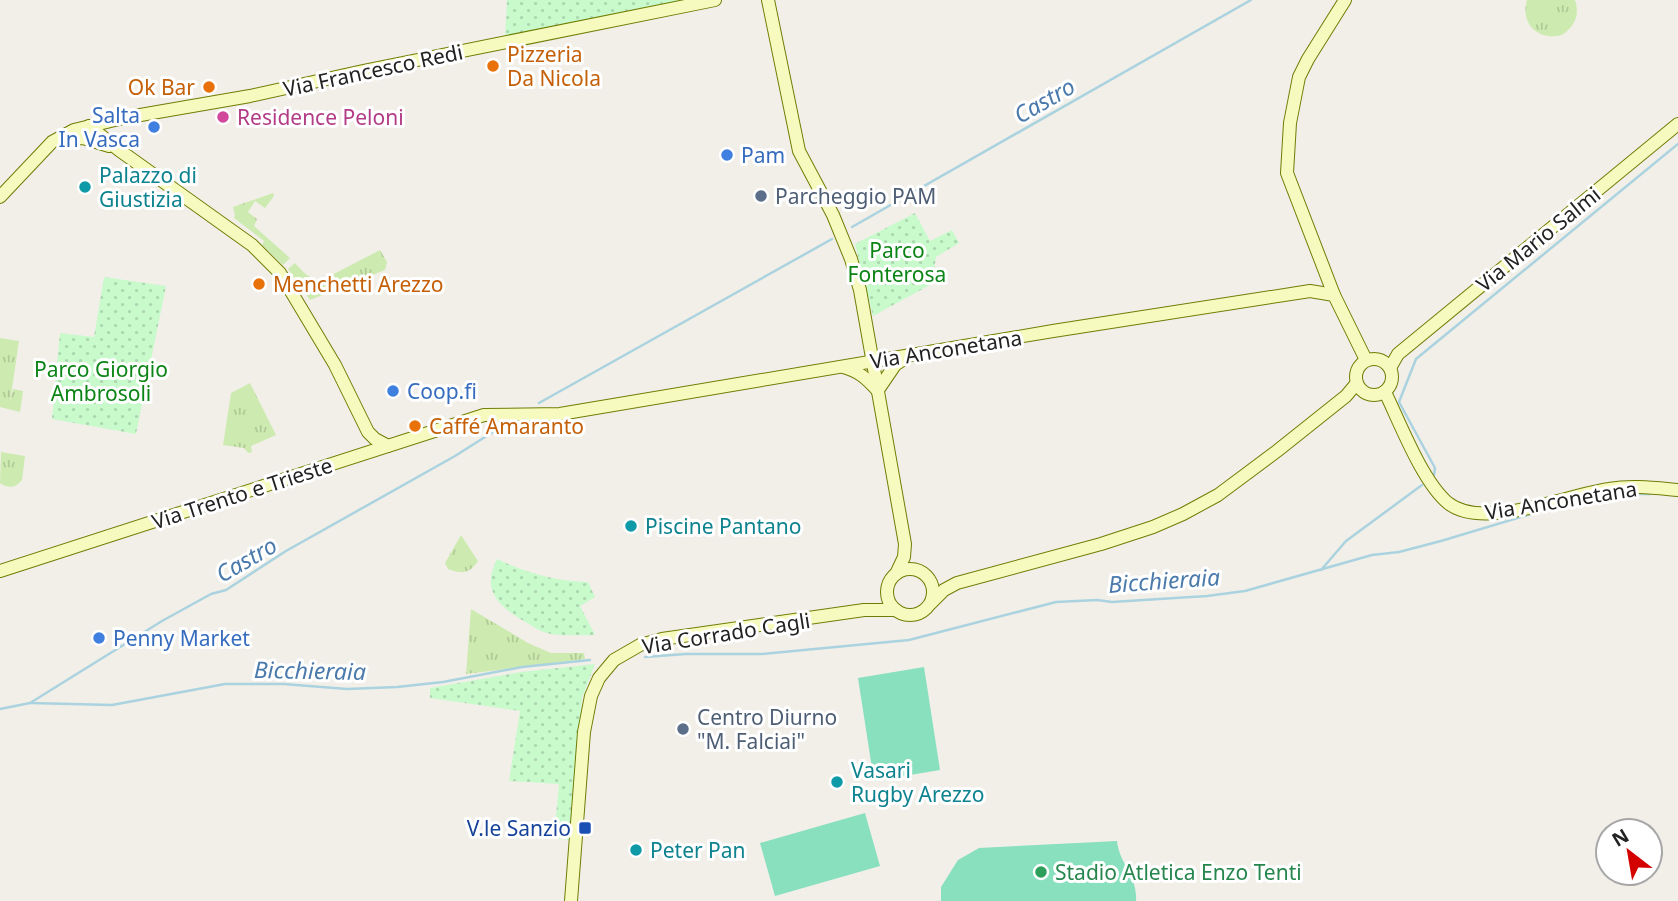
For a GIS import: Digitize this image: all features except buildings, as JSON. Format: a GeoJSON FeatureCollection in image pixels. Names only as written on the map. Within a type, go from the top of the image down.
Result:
{"type":"FeatureCollection","features":[{"type":"Feature","properties":{"kind":"main road","name":"Via Francesco Redi"},"geometry":{"type":"LineString","coordinates":[[0,197],[38,154],[70,131],[123,118],[250,96],[375,68],[715,0]]}},
{"type":"Feature","properties":{"kind":"main road"},"geometry":{"type":"LineString","coordinates":[[768,0],[799,151],[833,215],[860,290],[905,544],[904,557],[889,584],[888,596],[896,610],[915,615],[922,612],[944,590],[957,583],[1101,544],[1183,514],[1218,495],[1359,387]]}},
{"type":"Feature","properties":{"kind":"main road"},"geometry":{"type":"LineString","coordinates":[[1345,0],[1299,77],[1290,123],[1287,173],[1335,295],[1378,363],[1392,378],[1385,392],[1373,396],[1359,387]]}},
{"type":"Feature","properties":{"kind":"main road"},"geometry":{"type":"LineString","coordinates":[[119,150],[114,135],[123,118]]}},
{"type":"Feature","properties":{"kind":"main road","name":"Via Mario Salmi"},"geometry":{"type":"LineString","coordinates":[[1378,363],[1398,354],[1678,124]]}},
{"type":"Feature","properties":{"kind":"main road"},"geometry":{"type":"LineString","coordinates":[[89,126],[243,239],[280,272],[335,365],[368,432],[388,446]]}},
{"type":"Feature","properties":{"kind":"main road"},"geometry":{"type":"LineString","coordinates":[[52,142],[83,138],[119,150]]}},
{"type":"Feature","properties":{"kind":"main road","name":"Via Anconetana"},"geometry":{"type":"LineString","coordinates":[[485,415],[560,414],[1310,291],[1335,295]]}},
{"type":"Feature","properties":{"kind":"main road"},"geometry":{"type":"LineString","coordinates":[[878,391],[895,365],[909,355]]}},
{"type":"Feature","properties":{"kind":"main road"},"geometry":{"type":"LineString","coordinates":[[1359,387],[1358,368],[1378,363]]}},
{"type":"Feature","properties":{"kind":"main road"},"geometry":{"type":"LineString","coordinates":[[843,367],[857,371],[878,391]]}},
{"type":"Feature","properties":{"kind":"main road","name":"Via Anconetana"},"geometry":{"type":"LineString","coordinates":[[1385,392],[1429,480],[1447,502],[1458,510],[1491,514],[1611,488],[1642,486],[1678,490]]}},
{"type":"Feature","properties":{"kind":"main road","name":"Via Trento e Trieste"},"geometry":{"type":"LineString","coordinates":[[0,571],[485,415]]}},
{"type":"Feature","properties":{"kind":"main road"},"geometry":{"type":"LineString","coordinates":[[367,452],[368,432]]}},
{"type":"Feature","properties":{"kind":"main road"},"geometry":{"type":"LineString","coordinates":[[905,544],[933,588],[931,603]]}},
{"type":"Feature","properties":{"kind":"main road"},"geometry":{"type":"LineString","coordinates":[[896,575],[908,570],[937,580],[957,583]]}},
{"type":"Feature","properties":{"kind":"main road","name":"Via Corrado Cagli"},"geometry":{"type":"LineString","coordinates":[[864,610],[888,596]]}},
{"type":"Feature","properties":{"kind":"main road","name":"Via Corrado Cagli"},"geometry":{"type":"LineString","coordinates":[[571,901],[584,732],[591,695],[599,678],[621,654],[651,642],[864,610],[896,610]]}},
{"type":"Feature","properties":{"kind":"green space"},"geometry":{"type":"Polygon","coordinates":[[[507,0],[695,0],[505,39],[507,0]]]}},
{"type":"Feature","properties":{"kind":"green space"},"geometry":{"type":"Polygon","coordinates":[[[1527,0],[1575,0],[1575,20],[1562,35],[1539,33],[1533,29],[1526,16],[1527,0]]]}},
{"type":"Feature","properties":{"kind":"green space"},"geometry":{"type":"Polygon","coordinates":[[[273,193],[274,196],[265,208],[255,201],[248,212],[257,219],[254,226],[290,258],[283,265],[262,245],[264,241],[234,218],[233,207],[273,193]]]}},
{"type":"Feature","properties":{"kind":"green space","name":"Parco Fonterosa"},"geometry":{"type":"Polygon","coordinates":[[[915,213],[930,241],[952,230],[959,243],[936,257],[934,271],[939,280],[873,316],[855,244],[915,213]]]}},
{"type":"Feature","properties":{"kind":"green space"},"geometry":{"type":"Polygon","coordinates":[[[380,250],[387,262],[385,270],[310,300],[288,269],[295,263],[311,277],[324,279],[380,250]]]}},
{"type":"Feature","properties":{"kind":"green space","name":"Parco Giorgio Ambrosoli"},"geometry":{"type":"Polygon","coordinates":[[[104,277],[166,286],[136,434],[52,419],[60,333],[94,337],[104,277]]]}},
{"type":"Feature","properties":{"kind":"green space"},"geometry":{"type":"Polygon","coordinates":[[[0,338],[19,341],[10,402],[13,389],[23,391],[20,412],[0,407],[0,338]]]}},
{"type":"Feature","properties":{"kind":"green space"},"geometry":{"type":"Polygon","coordinates":[[[250,383],[276,435],[251,446],[252,452],[248,453],[244,448],[223,445],[231,393],[250,383]]]}},
{"type":"Feature","properties":{"kind":"green space"},"geometry":{"type":"Polygon","coordinates":[[[1,452],[25,456],[22,480],[15,486],[0,483],[1,452]]]}},
{"type":"Feature","properties":{"kind":"green space"},"geometry":{"type":"Polygon","coordinates":[[[461,535],[478,561],[468,571],[457,572],[448,569],[445,563],[461,535]]]}},
{"type":"Feature","properties":{"kind":"green space"},"geometry":{"type":"Polygon","coordinates":[[[497,559],[541,575],[588,582],[595,597],[580,606],[595,635],[547,633],[505,608],[491,588],[497,559]]]}},
{"type":"Feature","properties":{"kind":"green space"},"geometry":{"type":"Polygon","coordinates":[[[471,609],[528,643],[551,653],[584,653],[585,659],[466,674],[471,609]]]}},
{"type":"Feature","properties":{"kind":"green space"},"geometry":{"type":"Polygon","coordinates":[[[595,664],[582,698],[569,840],[554,838],[559,784],[509,781],[520,711],[430,698],[430,688],[521,672],[595,664]]]}},
{"type":"Feature","properties":{"kind":"green space"},"geometry":{"type":"Polygon","coordinates":[[[924,667],[940,770],[874,781],[858,678],[924,667]]]}},
{"type":"Feature","properties":{"kind":"green space"},"geometry":{"type":"Polygon","coordinates":[[[865,813],[880,866],[775,896],[760,843],[865,813]]]}},
{"type":"Feature","properties":{"kind":"green space","name":"Stadio Atletica Enzo Tenti"},"geometry":{"type":"Polygon","coordinates":[[[1117,841],[1134,885],[1136,901],[941,901],[941,887],[958,860],[979,848],[1117,841]]]}},
{"type":"Feature","properties":{"kind":"waterway","name":"Castro"},"geometry":{"type":"LineString","coordinates":[[852,227],[1251,0]]}},
{"type":"Feature","properties":{"kind":"waterway"},"geometry":{"type":"LineString","coordinates":[[1434,475],[1435,468],[1399,402],[1416,359],[1678,144]]}},
{"type":"Feature","properties":{"kind":"waterway","name":"Castro"},"geometry":{"type":"LineString","coordinates":[[539,403],[832,239]]}},
{"type":"Feature","properties":{"kind":"waterway","name":"Castro"},"geometry":{"type":"LineString","coordinates":[[0,709],[30,703],[162,621],[211,594],[226,590],[286,551],[455,456],[504,425]]}},
{"type":"Feature","properties":{"kind":"waterway"},"geometry":{"type":"LineString","coordinates":[[1321,570],[1346,541],[1422,485]]}},
{"type":"Feature","properties":{"kind":"waterway","name":"Bicchieraia"},"geometry":{"type":"LineString","coordinates":[[1615,494],[1650,494]]}},
{"type":"Feature","properties":{"kind":"waterway","name":"Bicchieraia"},"geometry":{"type":"LineString","coordinates":[[645,657],[762,654],[909,640],[1056,602],[1112,602],[1245,591],[1372,555],[1399,552],[1441,541],[1541,511]]}},
{"type":"Feature","properties":{"kind":"waterway","name":"Bicchieraia"},"geometry":{"type":"LineString","coordinates":[[30,703],[112,705],[225,684],[284,684],[347,689],[397,687],[443,682],[522,667],[590,660]]}},
{"type":"Feature","properties":{"kind":"place","name":"Pizzeria Da Nicola"},"geometry":{"type":"Point","coordinates":[493,66]}},
{"type":"Feature","properties":{"kind":"place","name":"Ok Bar"},"geometry":{"type":"Point","coordinates":[209,87]}},
{"type":"Feature","properties":{"kind":"place","name":"Residence Peloni"},"geometry":{"type":"Point","coordinates":[223,117]}},
{"type":"Feature","properties":{"kind":"place","name":"Salta In Vasca"},"geometry":{"type":"Point","coordinates":[154,127]}},
{"type":"Feature","properties":{"kind":"place","name":"Pam"},"geometry":{"type":"Point","coordinates":[727,155]}},
{"type":"Feature","properties":{"kind":"place","name":"Palazzo di Giustizia"},"geometry":{"type":"Point","coordinates":[85,187]}},
{"type":"Feature","properties":{"kind":"place","name":"Parcheggio PAM"},"geometry":{"type":"Point","coordinates":[761,196]}},
{"type":"Feature","properties":{"kind":"place","name":"Menchetti Arezzo"},"geometry":{"type":"Point","coordinates":[259,284]}},
{"type":"Feature","properties":{"kind":"place","name":"Coop.fi"},"geometry":{"type":"Point","coordinates":[393,391]}},
{"type":"Feature","properties":{"kind":"place","name":"Caffé Amaranto"},"geometry":{"type":"Point","coordinates":[415,426]}},
{"type":"Feature","properties":{"kind":"place","name":"Piscine Pantano"},"geometry":{"type":"Point","coordinates":[631,526]}},
{"type":"Feature","properties":{"kind":"place","name":"Penny Market"},"geometry":{"type":"Point","coordinates":[99,638]}},
{"type":"Feature","properties":{"kind":"place","name":"Centro Diurno \"M. Falciai\""},"geometry":{"type":"Point","coordinates":[683,729]}},
{"type":"Feature","properties":{"kind":"place","name":"Vasari Rugby Arezzo"},"geometry":{"type":"Point","coordinates":[837,782]}},
{"type":"Feature","properties":{"kind":"place","name":"V.le Sanzio"},"geometry":{"type":"Point","coordinates":[585,828]}},
{"type":"Feature","properties":{"kind":"place","name":"Peter Pan"},"geometry":{"type":"Point","coordinates":[636,850]}},
{"type":"Feature","properties":{"kind":"place","name":"Stadio Atletica Enzo Tenti"},"geometry":{"type":"Point","coordinates":[1041,872]}}]}
